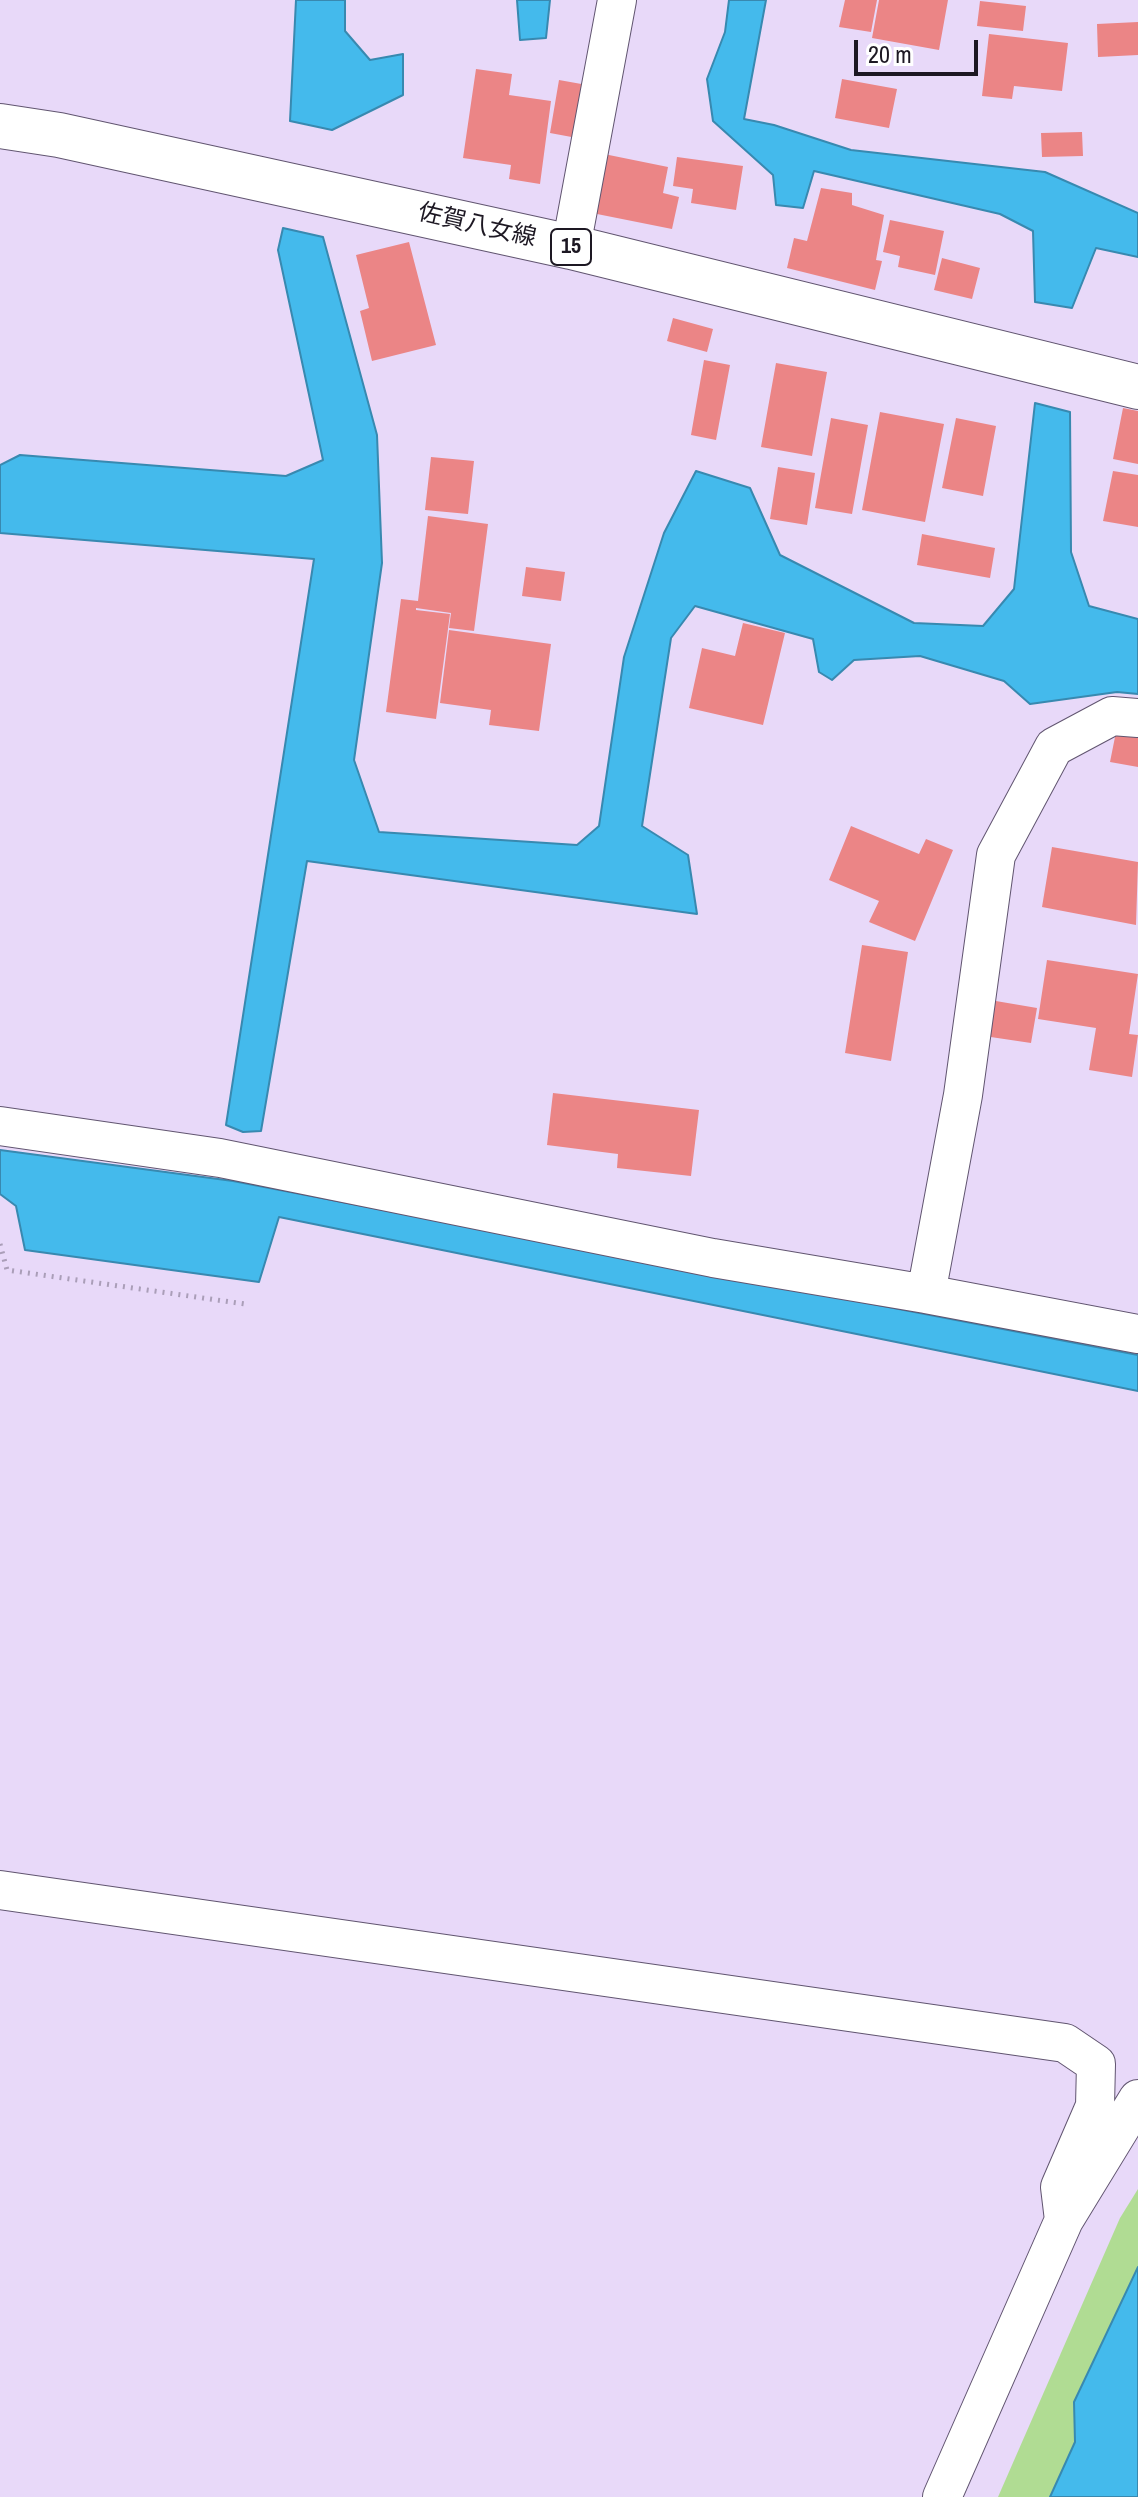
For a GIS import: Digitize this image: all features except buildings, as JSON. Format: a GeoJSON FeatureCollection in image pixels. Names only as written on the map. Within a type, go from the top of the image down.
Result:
{"type":"FeatureCollection","features":[{"type":"Feature","properties":{"kind":"main road","name":"佐賀八女線"},"geometry":{"type":"LineString","coordinates":[[0,126],[59,135],[571,247],[1138,387]]}},
{"type":"Feature","properties":{"kind":"street"},"geometry":{"type":"LineString","coordinates":[[571,247],[617,0]]}},
{"type":"Feature","properties":{"kind":"street"},"geometry":{"type":"LineString","coordinates":[[926,1294],[963,1095],[996,855],[1054,747],[1112,716],[1138,718]]}},
{"type":"Feature","properties":{"kind":"street"},"geometry":{"type":"LineString","coordinates":[[0,1126],[220,1158],[713,1258],[1138,1334]]}},
{"type":"Feature","properties":{"kind":"street"},"geometry":{"type":"LineString","coordinates":[[0,1890],[1065,2043],[1096,2064],[1095,2106],[1060,2187],[1064,2220]]}},
{"type":"Feature","properties":{"kind":"street"},"geometry":{"type":"LineString","coordinates":[[942,2497],[1064,2220],[1138,2099]]}},
{"type":"Feature","properties":{"kind":"path"},"geometry":{"type":"LineString","coordinates":[[0,1244],[7,1270],[245,1304]]}},
{"type":"Feature","properties":{"kind":"green space"},"geometry":{"type":"Polygon","coordinates":[[[1138,2189],[1138,2388],[1077,2497],[998,2497],[1120,2218],[1138,2189]]]}},
{"type":"Feature","properties":{"kind":"water"},"geometry":{"type":"Polygon","coordinates":[[[296,0],[345,0],[345,31],[370,60],[403,54],[403,95],[332,130],[290,121],[296,0]]]}},
{"type":"Feature","properties":{"kind":"water"},"geometry":{"type":"Polygon","coordinates":[[[517,0],[550,0],[546,38],[520,40],[517,0]]]}},
{"type":"Feature","properties":{"kind":"water"},"geometry":{"type":"Polygon","coordinates":[[[729,0],[766,0],[744,119],[774,125],[851,150],[1045,172],[1138,213],[1138,257],[1096,248],[1072,308],[1035,302],[1033,231],[1000,214],[814,171],[803,208],[776,205],[773,175],[713,121],[707,79],[725,32],[729,0]]]}},
{"type":"Feature","properties":{"kind":"water"},"geometry":{"type":"Polygon","coordinates":[[[283,228],[323,237],[377,435],[382,563],[354,760],[379,832],[577,845],[599,826],[624,657],[664,533],[696,471],[750,488],[780,555],[914,623],[983,626],[1014,589],[1035,403],[1070,412],[1071,552],[1089,606],[1138,619],[1138,694],[1117,692],[1030,704],[1004,681],[920,656],[854,660],[832,680],[819,672],[813,639],[695,606],[671,638],[642,826],[688,855],[697,914],[307,861],[261,1131],[243,1132],[226,1125],[314,559],[0,533],[0,465],[20,455],[286,476],[323,460],[278,250],[283,228]]]}},
{"type":"Feature","properties":{"kind":"water"},"geometry":{"type":"Polygon","coordinates":[[[0,1150],[233,1181],[1138,1355],[1138,1391],[279,1217],[259,1282],[25,1250],[16,1206],[0,1194],[0,1150]]]}},
{"type":"Feature","properties":{"kind":"water"},"geometry":{"type":"Polygon","coordinates":[[[1138,2267],[1138,2497],[1050,2497],[1075,2442],[1074,2402],[1138,2267]]]}}]}
